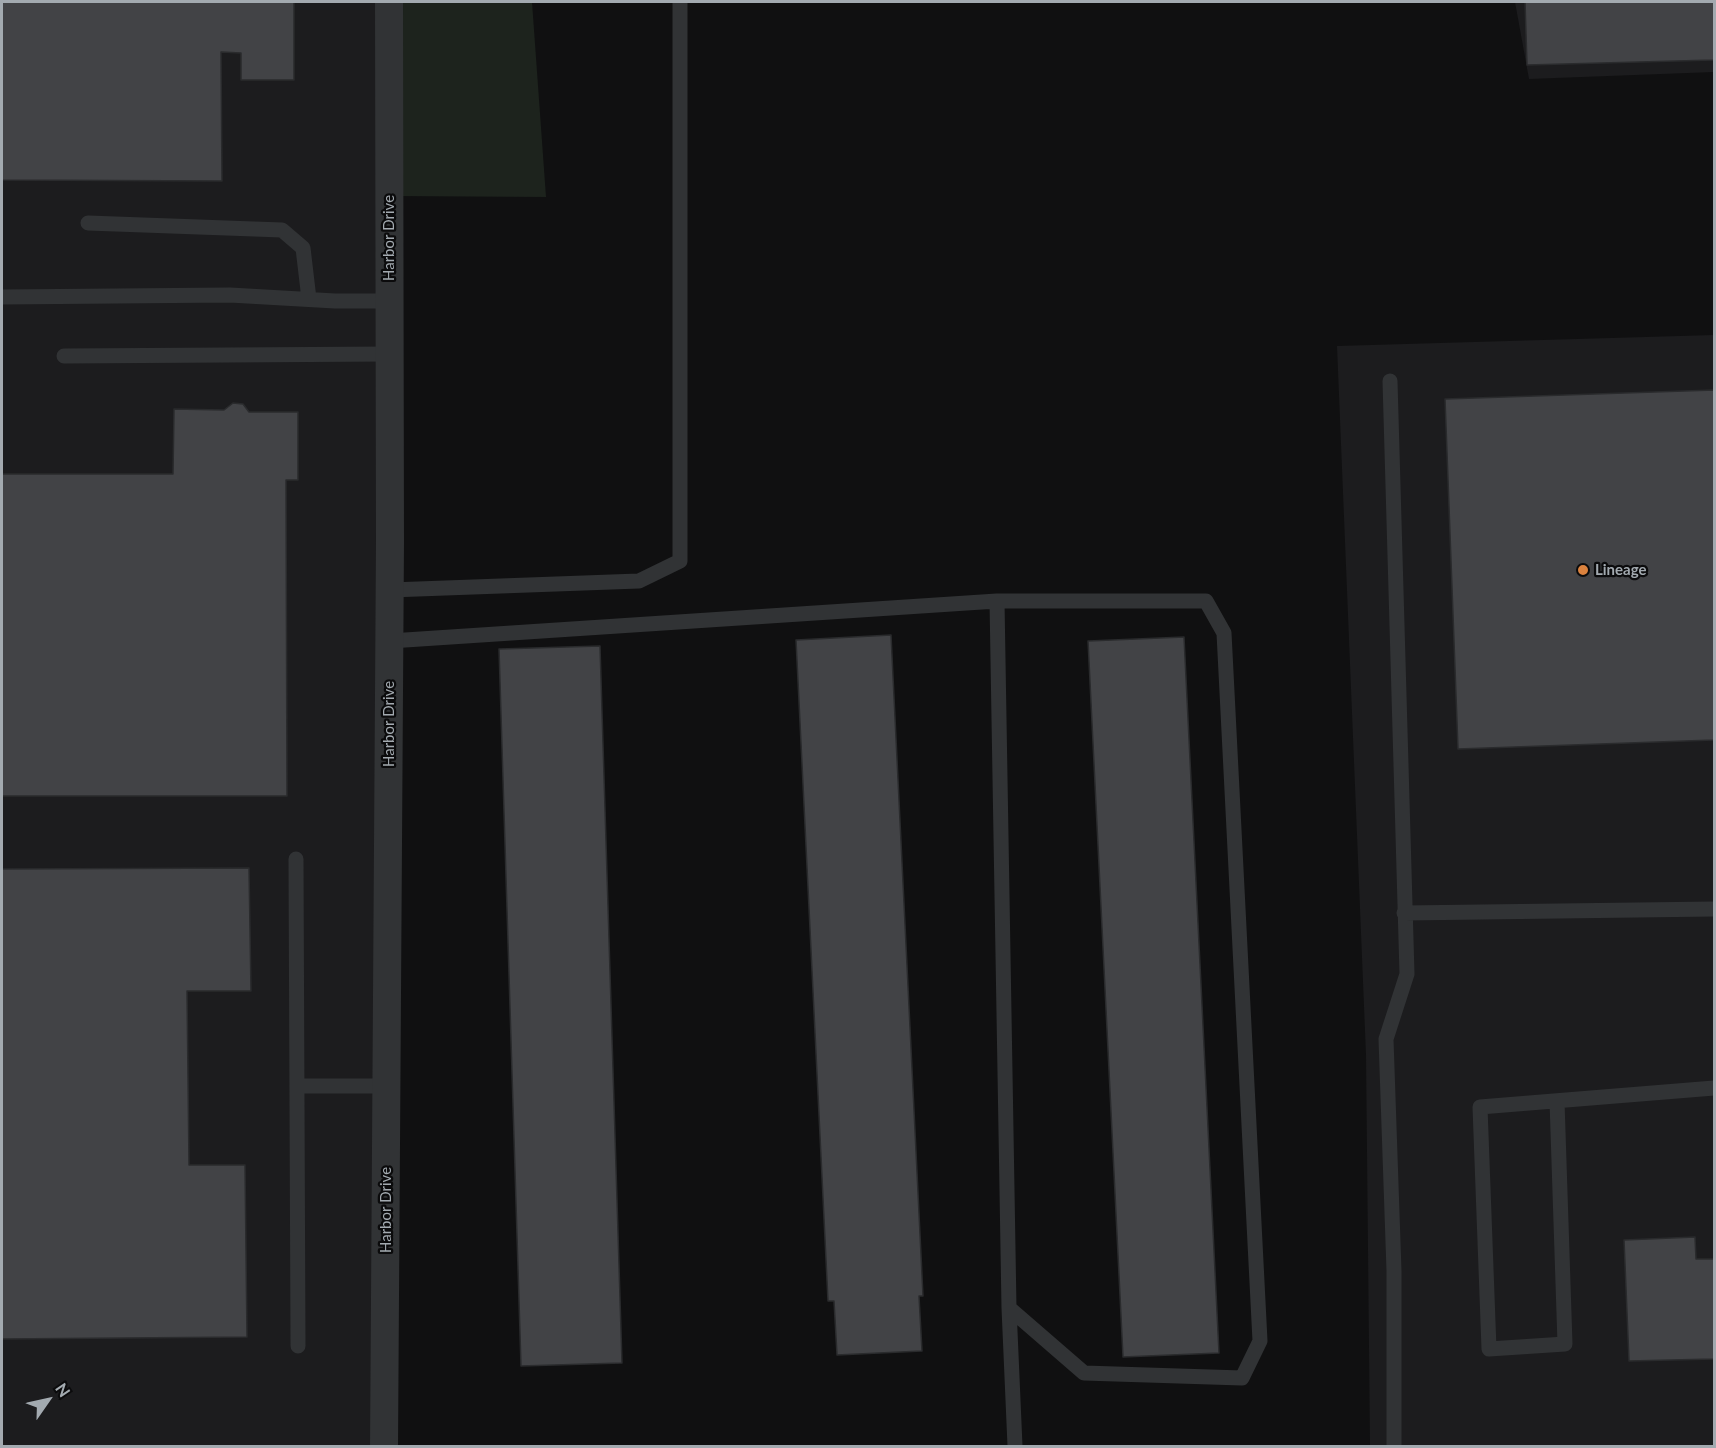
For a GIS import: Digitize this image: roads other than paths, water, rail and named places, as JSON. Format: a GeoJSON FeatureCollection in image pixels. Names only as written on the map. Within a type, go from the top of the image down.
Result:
{"type":"FeatureCollection","features":[{"type":"Feature","properties":{"kind":"street","name":"Harbor Drive"},"geometry":{"type":"LineString","coordinates":[[384,1446],[390,641],[389,2]]}},
{"type":"Feature","properties":{"kind":"lane"},"geometry":{"type":"LineString","coordinates":[[390,590],[639,581],[680,561],[680,2]]}},
{"type":"Feature","properties":{"kind":"lane"},"geometry":{"type":"LineString","coordinates":[[88,223],[282,230],[303,248],[309,299]]}},
{"type":"Feature","properties":{"kind":"lane"},"geometry":{"type":"LineString","coordinates":[[2,297],[230,295],[390,301]]}},
{"type":"Feature","properties":{"kind":"lane"},"geometry":{"type":"LineString","coordinates":[[64,356],[390,354]]}},
{"type":"Feature","properties":{"kind":"lane"},"geometry":{"type":"LineString","coordinates":[[1390,381],[1407,974],[1386,1039],[1394,1271],[1394,1446]]}},
{"type":"Feature","properties":{"kind":"lane"},"geometry":{"type":"LineString","coordinates":[[390,641],[997,601],[1206,601],[1224,633],[1260,1341],[1242,1378],[1084,1373],[1009,1308]]}},
{"type":"Feature","properties":{"kind":"lane"},"geometry":{"type":"LineString","coordinates":[[997,601],[1009,1308],[1015,1446]]}},
{"type":"Feature","properties":{"kind":"lane"},"geometry":{"type":"LineString","coordinates":[[296,858],[298,1346]]}},
{"type":"Feature","properties":{"kind":"lane"},"geometry":{"type":"LineString","coordinates":[[1404,913],[1714,909]]}},
{"type":"Feature","properties":{"kind":"lane"},"geometry":{"type":"LineString","coordinates":[[297,1086],[387,1086]]}},
{"type":"Feature","properties":{"kind":"lane"},"geometry":{"type":"LineString","coordinates":[[1557,1101],[1565,1344],[1489,1349],[1480,1107],[1714,1088]]}},
{"type":"Feature","properties":{"kind":"place","name":"Lineage"},"geometry":{"type":"Point","coordinates":[1583,570]}}]}
